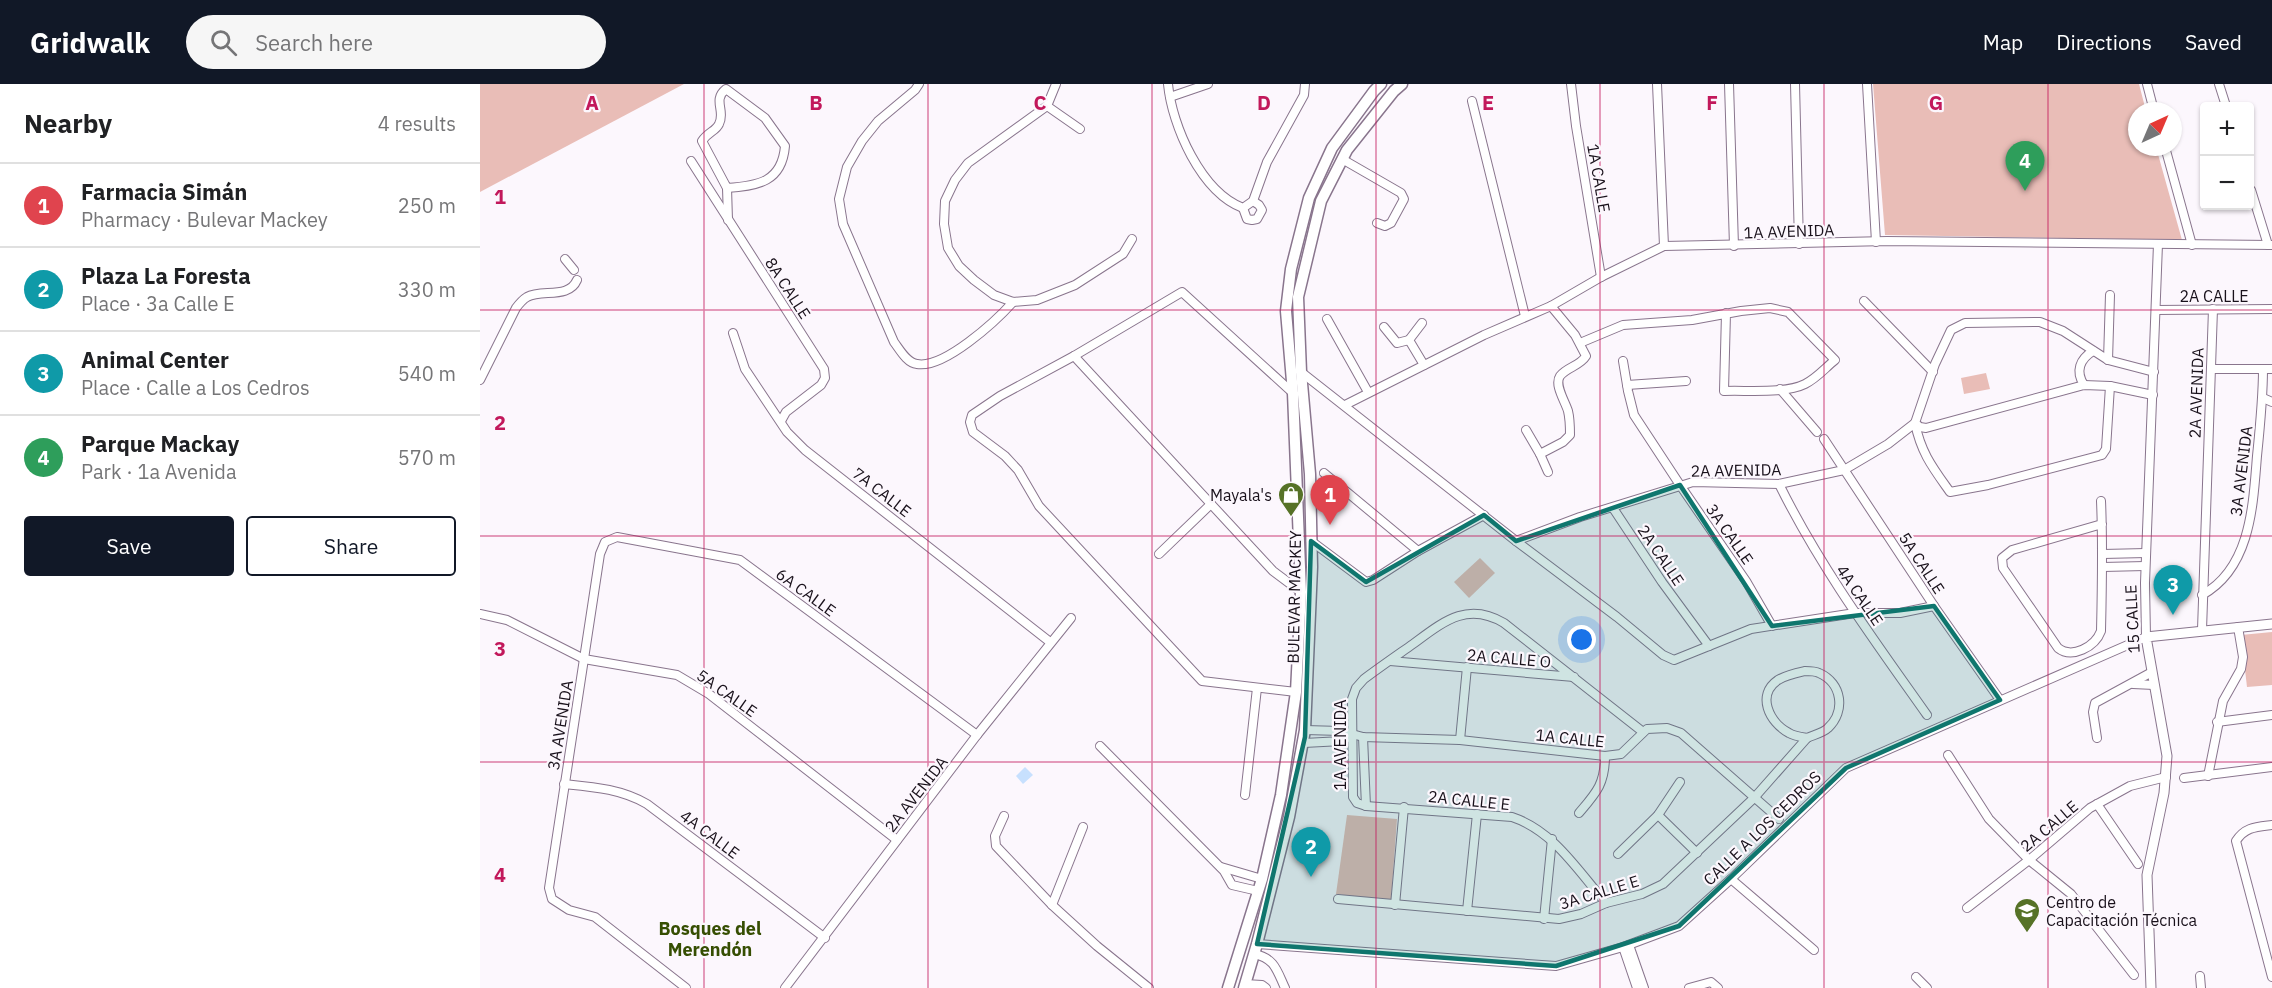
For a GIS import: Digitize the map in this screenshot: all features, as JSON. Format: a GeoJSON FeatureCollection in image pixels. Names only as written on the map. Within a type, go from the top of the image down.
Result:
{"type":"FeatureCollection","features":[{"type":"Feature","properties":{"kind":"main road","name":"BULEVAR MACKEY"},"geometry":{"type":"LineString","coordinates":[[1262,879],[1281,795],[1296,693],[1301,592],[1293,393],[1286,310],[1291,269],[1309,198],[1332,148],[1374,91],[1382,84]]}},
{"type":"Feature","properties":{"kind":"main road","name":"BULEVAR MACKEY"},"geometry":{"type":"LineString","coordinates":[[1228,988],[1289,817],[1304,743],[1311,541],[1310,474],[1301,372],[1298,297],[1321,201],[1342,159],[1363,128],[1402,84]]}},
{"type":"Feature","properties":{"kind":"main road"},"geometry":{"type":"LineString","coordinates":[[1262,879],[1268,881],[1266,895],[1263,894]]}},
{"type":"Feature","properties":{"kind":"main road","name":"BULEVAR MACKEY"},"geometry":{"type":"LineString","coordinates":[[1244,986],[1256,949],[1263,894]]}},
{"type":"Feature","properties":{"kind":"street"},"geometry":{"type":"LineString","coordinates":[[919,84],[878,121],[862,141],[847,167],[839,200],[843,224],[894,342],[906,358],[915,365],[930,364],[964,345],[993,324],[1013,302]]}},
{"type":"Feature","properties":{"kind":"street"},"geometry":{"type":"LineString","coordinates":[[1056,84],[1047,106],[968,163],[955,180],[945,201],[944,224],[948,248],[959,267],[994,295],[1013,302],[1037,300],[1075,285],[1124,254],[1132,239]]}},
{"type":"Feature","properties":{"kind":"street"},"geometry":{"type":"LineString","coordinates":[[1168,84],[1181,132],[1198,170],[1217,191],[1233,204],[1243,208],[1247,219],[1252,220],[1257,219],[1262,210],[1253,201]]}},
{"type":"Feature","properties":{"kind":"street"},"geometry":{"type":"LineString","coordinates":[[1170,98],[1208,84]]}},
{"type":"Feature","properties":{"kind":"street"},"geometry":{"type":"LineString","coordinates":[[1243,208],[1253,201],[1267,162],[1304,96],[1305,84]]}},
{"type":"Feature","properties":{"kind":"street","name":"1A CALLE"},"geometry":{"type":"LineString","coordinates":[[1572,84],[1576,126],[1601,277]]}},
{"type":"Feature","properties":{"kind":"street"},"geometry":{"type":"LineString","coordinates":[[1656,84],[1664,246]]}},
{"type":"Feature","properties":{"kind":"street"},"geometry":{"type":"LineString","coordinates":[[1729,84],[1734,246]]}},
{"type":"Feature","properties":{"kind":"street"},"geometry":{"type":"LineString","coordinates":[[1795,84],[1799,244]]}},
{"type":"Feature","properties":{"kind":"street"},"geometry":{"type":"LineString","coordinates":[[1867,84],[1876,242]]}},
{"type":"Feature","properties":{"kind":"street"},"geometry":{"type":"LineString","coordinates":[[2147,84],[2152,102]]}},
{"type":"Feature","properties":{"kind":"street"},"geometry":{"type":"LineString","coordinates":[[2219,84],[2225,102]]}},
{"type":"Feature","properties":{"kind":"street"},"geometry":{"type":"LineString","coordinates":[[727,188],[751,186],[774,175],[784,161],[785,146],[765,118],[726,89],[721,93],[718,101],[721,114],[720,123],[717,128],[707,133],[702,141],[705,151],[727,188],[728,220]]}},
{"type":"Feature","properties":{"kind":"street"},"geometry":{"type":"LineString","coordinates":[[1472,101],[1525,316]]}},
{"type":"Feature","properties":{"kind":"street"},"geometry":{"type":"LineString","coordinates":[[1047,106],[1080,129]]}},
{"type":"Feature","properties":{"kind":"street"},"geometry":{"type":"LineString","coordinates":[[2167,156],[2192,245]]}},
{"type":"Feature","properties":{"kind":"street"},"geometry":{"type":"LineString","coordinates":[[1342,159],[1401,193],[1404,199],[1391,223],[1385,226],[1377,223]]}},
{"type":"Feature","properties":{"kind":"street","name":"8A CALLE"},"geometry":{"type":"LineString","coordinates":[[691,161],[824,369],[825,378],[821,385],[786,412],[781,422]]}},
{"type":"Feature","properties":{"kind":"street"},"geometry":{"type":"LineString","coordinates":[[2254,199],[2270,245]]}},
{"type":"Feature","properties":{"kind":"street","name":"1A AVENIDA"},"geometry":{"type":"LineString","coordinates":[[1345,405],[1525,316],[1551,306],[1601,277],[1664,246],[1876,242],[2270,245]]}},
{"type":"Feature","properties":{"kind":"street","name":"15 CALLE"},"geometry":{"type":"LineString","coordinates":[[2151,988],[2147,875],[2164,794],[2161,778],[2167,756],[2146,636],[2145,566],[2158,244]]}},
{"type":"Feature","properties":{"kind":"street"},"geometry":{"type":"LineString","coordinates":[[565,259],[574,270]]}},
{"type":"Feature","properties":{"kind":"street"},"geometry":{"type":"LineString","coordinates":[[480,380],[516,308],[525,298],[572,288],[577,280]]}},
{"type":"Feature","properties":{"kind":"street"},"geometry":{"type":"LineString","coordinates":[[1293,393],[1182,292],[982,407],[972,415],[970,422],[973,432],[1005,456],[1018,470],[1039,506],[1202,681],[1296,693]]}},
{"type":"Feature","properties":{"kind":"street"},"geometry":{"type":"LineString","coordinates":[[2108,360],[2110,295]]}},
{"type":"Feature","properties":{"kind":"street"},"geometry":{"type":"LineString","coordinates":[[1864,301],[1933,372]]}},
{"type":"Feature","properties":{"kind":"street"},"geometry":{"type":"LineString","coordinates":[[1540,454],[1563,442],[1570,435],[1568,412],[1558,384],[1559,378],[1586,356],[1580,343],[1551,306]]}},
{"type":"Feature","properties":{"kind":"street"},"geometry":{"type":"LineString","coordinates":[[1580,343],[1623,325],[1692,320],[1726,313],[1770,308],[1788,312],[1835,360],[1803,385],[1780,389],[1725,391],[1726,313]]}},
{"type":"Feature","properties":{"kind":"street","name":"2A AVENIDA"},"geometry":{"type":"LineString","coordinates":[[2201,626],[2213,309]]}},
{"type":"Feature","properties":{"kind":"street","name":"2A CALLE"},"geometry":{"type":"LineString","coordinates":[[2156,310],[2272,309]]}},
{"type":"Feature","properties":{"kind":"street"},"geometry":{"type":"LineString","coordinates":[[1327,319],[1368,392]]}},
{"type":"Feature","properties":{"kind":"street"},"geometry":{"type":"LineString","coordinates":[[2110,386],[2106,449],[2102,455],[1950,492],[1930,464],[1919,442],[1915,423],[1933,372],[1951,330],[1965,323],[2040,322],[2063,331],[2108,360],[2154,372]]}},
{"type":"Feature","properties":{"kind":"street"},"geometry":{"type":"LineString","coordinates":[[1384,327],[1397,343],[1409,340],[1422,323]]}},
{"type":"Feature","properties":{"kind":"street","name":"7A CALLE"},"geometry":{"type":"LineString","coordinates":[[733,333],[745,369],[787,432],[805,450],[1050,642]]}},
{"type":"Feature","properties":{"kind":"street"},"geometry":{"type":"LineString","coordinates":[[1409,340],[1424,365]]}},
{"type":"Feature","properties":{"kind":"street"},"geometry":{"type":"LineString","coordinates":[[2084,385],[2079,372],[2080,363],[2093,351]]}},
{"type":"Feature","properties":{"kind":"street"},"geometry":{"type":"LineString","coordinates":[[1074,356],[1273,571],[1301,592]]}},
{"type":"Feature","properties":{"kind":"street","name":"3A CALLE"},"geometry":{"type":"LineString","coordinates":[[1623,361],[1634,414],[1746,580],[1772,626]]}},
{"type":"Feature","properties":{"kind":"street"},"geometry":{"type":"LineString","coordinates":[[2211,369],[2272,369]]}},
{"type":"Feature","properties":{"kind":"street","name":"3A AVENIDA"},"geometry":{"type":"LineString","coordinates":[[2202,595],[2212,589],[2233,564],[2251,516],[2263,398],[2263,369]]}},
{"type":"Feature","properties":{"kind":"street"},"geometry":{"type":"LineString","coordinates":[[1301,372],[1663,655],[1674,660],[1751,629],[1856,614],[1900,613],[1934,606]]}},
{"type":"Feature","properties":{"kind":"street"},"geometry":{"type":"LineString","coordinates":[[1627,385],[1686,381]]}},
{"type":"Feature","properties":{"kind":"street"},"geometry":{"type":"LineString","coordinates":[[1915,423],[1926,428],[2084,385],[2110,386],[2153,395]]}},
{"type":"Feature","properties":{"kind":"street"},"geometry":{"type":"LineString","coordinates":[[1780,389],[1817,432]]}},
{"type":"Feature","properties":{"kind":"street"},"geometry":{"type":"LineString","coordinates":[[2263,398],[2272,402]]}},
{"type":"Feature","properties":{"kind":"street","name":"2A AVENIDA"},"geometry":{"type":"LineString","coordinates":[[1516,541],[1580,517],[1693,482],[1779,484],[1844,470],[1888,444],[1915,423]]}},
{"type":"Feature","properties":{"kind":"street"},"geometry":{"type":"LineString","coordinates":[[1526,430],[1548,472]]}},
{"type":"Feature","properties":{"kind":"street","name":"5A CALLE"},"geometry":{"type":"LineString","coordinates":[[1824,439],[1934,606],[2000,700]]}},
{"type":"Feature","properties":{"kind":"street"},"geometry":{"type":"LineString","coordinates":[[1324,473],[1418,551]]}},
{"type":"Feature","properties":{"kind":"street","name":"4A CALLE"},"geometry":{"type":"LineString","coordinates":[[1779,484],[1810,544],[1856,614],[1928,715]]}},
{"type":"Feature","properties":{"kind":"street"},"geometry":{"type":"LineString","coordinates":[[2101,501],[2102,524],[2103,554],[2101,631],[2092,644],[2072,654],[2064,653],[2058,648],[2001,563],[2002,558],[2012,550],[2102,524]]}},
{"type":"Feature","properties":{"kind":"street"},"geometry":{"type":"LineString","coordinates":[[1159,554],[1211,504]]}},
{"type":"Feature","properties":{"kind":"street","name":"2A CALLE"},"geometry":{"type":"LineString","coordinates":[[1613,508],[1662,582],[1709,646]]}},
{"type":"Feature","properties":{"kind":"street"},"geometry":{"type":"LineString","coordinates":[[1311,541],[1366,582],[1484,515]]}},
{"type":"Feature","properties":{"kind":"street","name":"6A CALLE"},"geometry":{"type":"LineString","coordinates":[[600,554],[605,542],[617,537],[740,560],[978,735]]}},
{"type":"Feature","properties":{"kind":"street"},"geometry":{"type":"LineString","coordinates":[[2103,554],[2146,553]]}},
{"type":"Feature","properties":{"kind":"street","name":"3A AVENIDA"},"geometry":{"type":"LineString","coordinates":[[600,554],[549,888],[552,899],[569,910],[594,917],[686,988]]}},
{"type":"Feature","properties":{"kind":"street"},"geometry":{"type":"LineString","coordinates":[[2103,567],[2145,566]]}},
{"type":"Feature","properties":{"kind":"street","name":"1A AVENIDA"},"geometry":{"type":"LineString","coordinates":[[1363,737],[1366,806],[1357,803],[1353,797],[1352,699],[1356,688],[1439,624],[1460,615],[1481,613],[1504,622],[1576,677]]}},
{"type":"Feature","properties":{"kind":"street","name":"5A CALLE"},"geometry":{"type":"LineString","coordinates":[[480,614],[507,620],[584,659],[677,675],[709,694],[897,840]]}},
{"type":"Feature","properties":{"kind":"street","name":"2A AVENIDA"},"geometry":{"type":"LineString","coordinates":[[785,988],[978,735],[1071,618]]}},
{"type":"Feature","properties":{"kind":"street","name":"CALLE A LOS CEDROS"},"geometry":{"type":"LineString","coordinates":[[1256,949],[1556,966],[1626,946],[1679,926],[1846,768],[2146,636],[2201,626],[2238,632],[2272,624]]}},
{"type":"Feature","properties":{"kind":"street"},"geometry":{"type":"LineString","coordinates":[[2208,776],[2217,722],[2228,690],[2241,669],[2243,657],[2238,632]]}},
{"type":"Feature","properties":{"kind":"street","name":"2A CALLE O"},"geometry":{"type":"LineString","coordinates":[[1390,660],[1576,677]]}},
{"type":"Feature","properties":{"kind":"street"},"geometry":{"type":"LineString","coordinates":[[1460,740],[1467,667]]}},
{"type":"Feature","properties":{"kind":"street"},"geometry":{"type":"LineString","coordinates":[[1805,670],[1819,673],[1831,682],[1839,694],[1839,713],[1828,729],[1807,738],[1789,733],[1777,723],[1768,712],[1765,703],[1772,685],[1780,679],[1805,670]]}},
{"type":"Feature","properties":{"kind":"street"},"geometry":{"type":"LineString","coordinates":[[2097,738],[2093,712],[2095,703],[2152,672]]}},
{"type":"Feature","properties":{"kind":"street"},"geometry":{"type":"LineString","coordinates":[[1576,677],[1643,732],[1650,728],[1667,728],[1681,733],[1779,819]]}},
{"type":"Feature","properties":{"kind":"street"},"geometry":{"type":"LineString","coordinates":[[2133,684],[2154,686]]}},
{"type":"Feature","properties":{"kind":"street"},"geometry":{"type":"LineString","coordinates":[[1245,795],[1257,688]]}},
{"type":"Feature","properties":{"kind":"street"},"geometry":{"type":"LineString","coordinates":[[2217,722],[2272,715]]}},
{"type":"Feature","properties":{"kind":"street","name":"1A CALLE"},"geometry":{"type":"LineString","coordinates":[[1305,730],[1341,731],[1363,737],[1460,740],[1605,756],[1621,754],[1643,732]]}},
{"type":"Feature","properties":{"kind":"street","name":"1A CALLE"},"geometry":{"type":"LineString","coordinates":[[1304,743],[1342,741],[1352,735]]}},
{"type":"Feature","properties":{"kind":"street","name":"3A CALLE E"},"geometry":{"type":"LineString","coordinates":[[1338,899],[1559,919],[1642,894],[1663,884],[1697,854],[1754,798],[1807,738]]}},
{"type":"Feature","properties":{"kind":"street"},"geometry":{"type":"LineString","coordinates":[[1100,746],[1219,866],[1232,885],[1263,894]]}},
{"type":"Feature","properties":{"kind":"street"},"geometry":{"type":"LineString","coordinates":[[1948,754],[1989,819],[2029,860],[2071,894],[2134,975]]}},
{"type":"Feature","properties":{"kind":"street"},"geometry":{"type":"LineString","coordinates":[[1579,813],[1601,784],[1605,771],[1605,756]]}},
{"type":"Feature","properties":{"kind":"street"},"geometry":{"type":"LineString","coordinates":[[2184,778],[2272,767]]}},
{"type":"Feature","properties":{"kind":"street","name":"2A CALLE"},"geometry":{"type":"LineString","coordinates":[[1966,908],[2097,804],[2130,786],[2161,778]]}},
{"type":"Feature","properties":{"kind":"street"},"geometry":{"type":"LineString","coordinates":[[1618,854],[1658,815],[1680,782]]}},
{"type":"Feature","properties":{"kind":"street","name":"4A CALLE"},"geometry":{"type":"LineString","coordinates":[[564,784],[609,789],[632,795],[825,938]]}},
{"type":"Feature","properties":{"kind":"street"},"geometry":{"type":"LineString","coordinates":[[2097,804],[2138,864]]}},
{"type":"Feature","properties":{"kind":"street","name":"2A CALLE E"},"geometry":{"type":"LineString","coordinates":[[1366,806],[1404,807],[1519,819],[1538,828],[1551,839],[1606,903]]}},
{"type":"Feature","properties":{"kind":"street"},"geometry":{"type":"LineString","coordinates":[[1395,905],[1404,807]]}},
{"type":"Feature","properties":{"kind":"street"},"geometry":{"type":"LineString","coordinates":[[1467,911],[1477,814]]}},
{"type":"Feature","properties":{"kind":"street"},"geometry":{"type":"LineString","coordinates":[[1658,815],[1697,854]]}},
{"type":"Feature","properties":{"kind":"street"},"geometry":{"type":"LineString","coordinates":[[1004,816],[995,836],[996,846],[1052,905],[1097,946],[1149,988]]}},
{"type":"Feature","properties":{"kind":"street"},"geometry":{"type":"LineString","coordinates":[[2272,825],[2250,828],[2241,833],[2236,841],[2272,977]]}},
{"type":"Feature","properties":{"kind":"street"},"geometry":{"type":"LineString","coordinates":[[1052,905],[1083,827]]}},
{"type":"Feature","properties":{"kind":"street"},"geometry":{"type":"LineString","coordinates":[[1544,919],[1551,839]]}},
{"type":"Feature","properties":{"kind":"street"},"geometry":{"type":"LineString","coordinates":[[1219,866],[1262,879]]}},
{"type":"Feature","properties":{"kind":"street"},"geometry":{"type":"LineString","coordinates":[[1731,879],[1814,950]]}},
{"type":"Feature","properties":{"kind":"street"},"geometry":{"type":"LineString","coordinates":[[1626,946],[1637,988]]}},
{"type":"Feature","properties":{"kind":"street"},"geometry":{"type":"LineString","coordinates":[[1626,946],[1644,988]]}},
{"type":"Feature","properties":{"kind":"street"},"geometry":{"type":"LineString","coordinates":[[1256,949],[1272,962],[1285,988]]}},
{"type":"Feature","properties":{"kind":"street"},"geometry":{"type":"LineString","coordinates":[[2200,976],[2201,988]]}},
{"type":"Feature","properties":{"kind":"street"},"geometry":{"type":"LineString","coordinates":[[1916,977],[1927,988]]}},
{"type":"Feature","properties":{"kind":"street"},"geometry":{"type":"LineString","coordinates":[[1689,988],[1711,982],[1718,988]]}},
{"type":"Feature","properties":{"kind":"street"},"geometry":{"type":"LineString","coordinates":[[1244,986],[1262,985],[1266,988]]}},
{"type":"Feature","properties":{"kind":"highlighted area"},"geometry":{"type":"Polygon","coordinates":[[[1680,485],[1772,626],[1934,606],[2000,700],[1846,768],[1679,926],[1556,966],[1257,944],[1305,737],[1311,541],[1366,582],[1484,515],[1516,541],[1680,485]]]}},
{"type":"Feature","properties":{"kind":"shaded area"},"geometry":{"type":"Polygon","coordinates":[[[480,84],[684,84],[480,192],[480,84]]]}},
{"type":"Feature","properties":{"kind":"shaded area"},"geometry":{"type":"Polygon","coordinates":[[[1873,84],[2139,84],[2144,102],[2128,102],[2128,156],[2159,156],[2182,240],[1885,235],[1873,84]]]}},
{"type":"Feature","properties":{"kind":"shaded area"},"geometry":{"type":"Polygon","coordinates":[[[1986,373],[1990,389],[1964,394],[1961,378],[1986,373]]]}},
{"type":"Feature","properties":{"kind":"shaded area"},"geometry":{"type":"Polygon","coordinates":[[[1480,558],[1495,573],[1469,598],[1454,582],[1480,558]]]}},
{"type":"Feature","properties":{"kind":"shaded area"},"geometry":{"type":"Polygon","coordinates":[[[2272,632],[2272,685],[2247,687],[2241,635],[2272,632]]]}},
{"type":"Feature","properties":{"kind":"shaded area"},"geometry":{"type":"Polygon","coordinates":[[[1347,815],[1397,819],[1391,901],[1336,894],[1347,815]]]}},
{"type":"Feature","properties":{"kind":"water"},"geometry":{"type":"Polygon","coordinates":[[[1025,767],[1033,775],[1023,784],[1016,776],[1025,767]]]}},
{"type":"Feature","properties":{"kind":"place","name":"Parque Mackay"},"geometry":{"type":"Point","coordinates":[2025,191]}},
{"type":"Feature","properties":{"kind":"place","name":"Mayala's"},"geometry":{"type":"Point","coordinates":[1291,518]}},
{"type":"Feature","properties":{"kind":"place","name":"Farmacia Simán"},"geometry":{"type":"Point","coordinates":[1330,525]}},
{"type":"Feature","properties":{"kind":"place","name":"Animal Center"},"geometry":{"type":"Point","coordinates":[2173,615]}},
{"type":"Feature","properties":{"kind":"place","name":"Plaza La Foresta"},"geometry":{"type":"Point","coordinates":[1311,877]}},
{"type":"Feature","properties":{"kind":"place","name":"Centro de Capacitación Técnica"},"geometry":{"type":"Point","coordinates":[2027,934]}},
{"type":"Feature","properties":{"kind":"district","name":"Bosques del Merendón"},"geometry":{"type":"Point","coordinates":[710,939]}}]}
